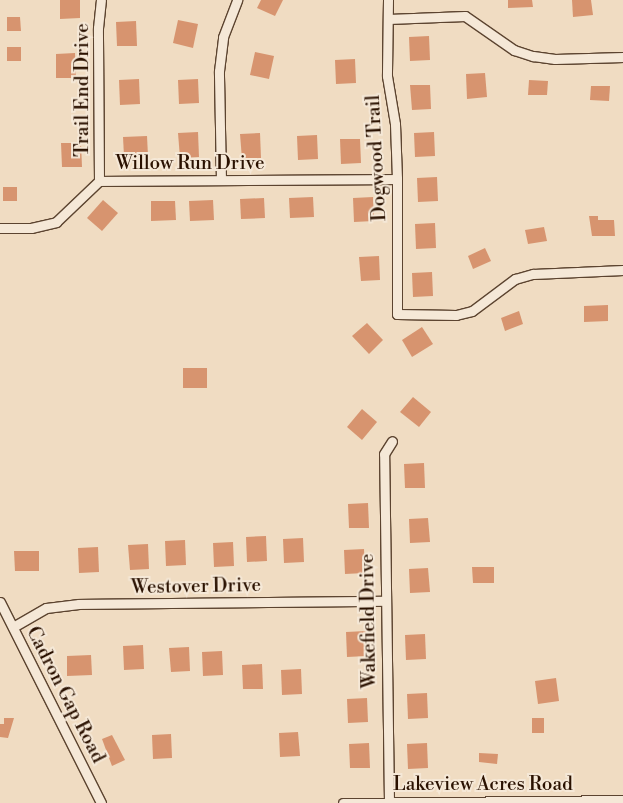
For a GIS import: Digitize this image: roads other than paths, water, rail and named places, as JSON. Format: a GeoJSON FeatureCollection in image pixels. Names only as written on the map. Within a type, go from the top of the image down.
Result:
{"type":"FeatureCollection","features":[{"type":"Feature","properties":{"kind":"street","name":"Trail End Drive"},"geometry":{"type":"LineString","coordinates":[[99,181],[98,28],[101,0]]}},
{"type":"Feature","properties":{"kind":"street"},"geometry":{"type":"LineString","coordinates":[[221,180],[219,71],[223,37],[237,0]]}},
{"type":"Feature","properties":{"kind":"street","name":"Dogwood Trail"},"geometry":{"type":"LineString","coordinates":[[388,0],[387,76],[395,124],[397,179],[397,314],[456,315],[472,311],[515,279],[533,274],[623,270]]}},
{"type":"Feature","properties":{"kind":"street"},"geometry":{"type":"LineString","coordinates":[[388,19],[465,16],[514,50],[533,56],[555,59],[623,57]]}},
{"type":"Feature","properties":{"kind":"street","name":"Willow Run Drive"},"geometry":{"type":"LineString","coordinates":[[0,228],[31,228],[56,222],[99,181],[397,179]]}},
{"type":"Feature","properties":{"kind":"street","name":"Wakefield Drive"},"geometry":{"type":"LineString","coordinates":[[389,802],[384,601],[384,454],[392,441]]}},
{"type":"Feature","properties":{"kind":"street","name":"Westover Drive"},"geometry":{"type":"LineString","coordinates":[[13,627],[46,608],[79,604],[384,601]]}},
{"type":"Feature","properties":{"kind":"street","name":"Cadron Gap Road"},"geometry":{"type":"LineString","coordinates":[[0,602],[100,803]]}},
{"type":"Feature","properties":{"kind":"street","name":"Lakeview Acres Road"},"geometry":{"type":"LineString","coordinates":[[343,803],[623,800]]}}]}
